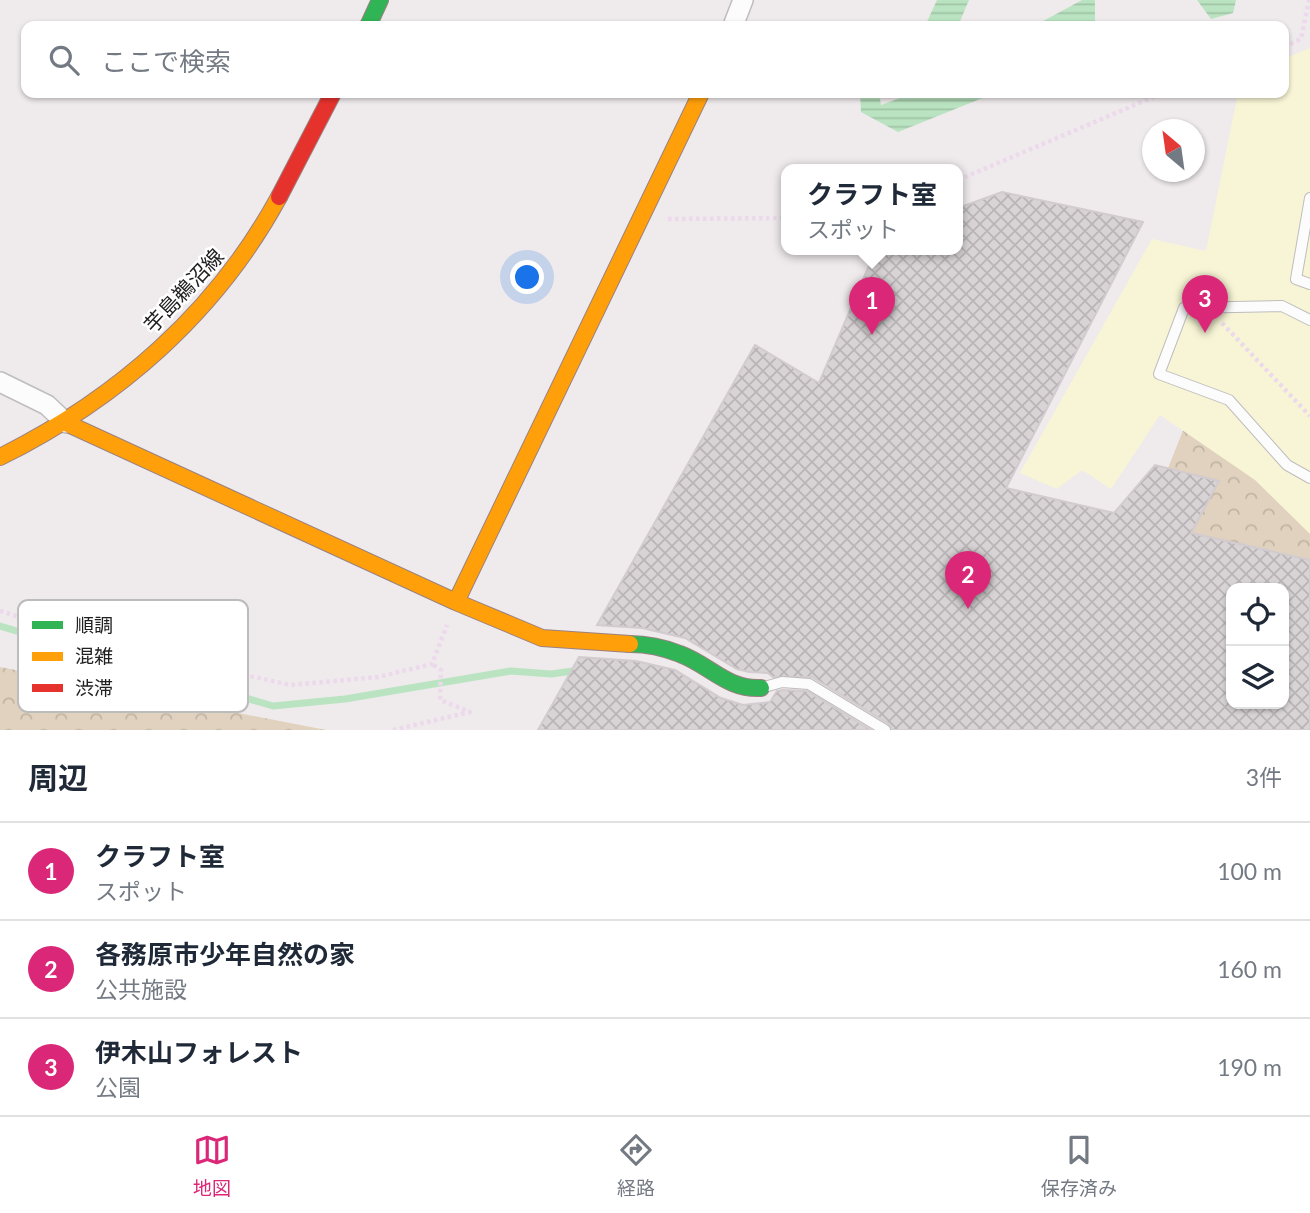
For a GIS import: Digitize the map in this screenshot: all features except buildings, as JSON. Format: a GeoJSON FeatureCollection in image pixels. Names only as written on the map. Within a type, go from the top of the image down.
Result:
{"type":"FeatureCollection","features":[{"type":"Feature","properties":{"kind":"street"},"geometry":{"type":"LineString","coordinates":[[370,21],[380,0]]}},
{"type":"Feature","properties":{"kind":"street"},"geometry":{"type":"LineString","coordinates":[[735,21],[743,0]]}},
{"type":"Feature","properties":{"kind":"street","name":"芋島鵜沼線"},"geometry":{"type":"LineString","coordinates":[[0,457],[66,423],[127,377],[189,320],[229,275],[264,226],[330,98]]}},
{"type":"Feature","properties":{"kind":"street"},"geometry":{"type":"LineString","coordinates":[[456,601],[699,98]]}},
{"type":"Feature","properties":{"kind":"street"},"geometry":{"type":"LineString","coordinates":[[0,382],[47,405],[66,423],[542,638],[638,644],[681,654],[730,684],[747,689],[761,688]]}},
{"type":"Feature","properties":{"kind":"lane"},"geometry":{"type":"LineString","coordinates":[[1310,198],[1296,279],[1310,284]]}},
{"type":"Feature","properties":{"kind":"lane"},"geometry":{"type":"LineString","coordinates":[[1310,320],[1282,306],[1184,308],[1159,374],[1229,400],[1287,465],[1310,478]]}},
{"type":"Feature","properties":{"kind":"lane"},"geometry":{"type":"LineString","coordinates":[[761,688],[782,682],[809,684],[885,730]]}},
{"type":"Feature","properties":{"kind":"path"},"geometry":{"type":"LineString","coordinates":[[1289,44],[1301,38],[1309,0]]}},
{"type":"Feature","properties":{"kind":"path"},"geometry":{"type":"LineString","coordinates":[[963,178],[1151,98]]}},
{"type":"Feature","properties":{"kind":"path"},"geometry":{"type":"LineString","coordinates":[[639,219],[781,218]]}},
{"type":"Feature","properties":{"kind":"path"},"geometry":{"type":"LineString","coordinates":[[1207,307],[1310,416]]}},
{"type":"Feature","properties":{"kind":"path"},"geometry":{"type":"LineString","coordinates":[[432,664],[456,601]]}},
{"type":"Feature","properties":{"kind":"path"},"geometry":{"type":"LineString","coordinates":[[0,611],[18,616]]}},
{"type":"Feature","properties":{"kind":"path"},"geometry":{"type":"LineString","coordinates":[[248,676],[291,685],[378,677],[432,664],[441,670],[440,700],[470,712],[393,730]]}},
{"type":"Feature","properties":{"kind":"green space"},"geometry":{"type":"Polygon","coordinates":[[[1194,403],[1310,444],[1310,730],[1227,730],[1235,709],[1289,709],[1289,583],[1226,583],[1226,638],[1119,591],[1194,403]]]}},
{"type":"Feature","properties":{"kind":"green space"},"geometry":{"type":"Polygon","coordinates":[[[0,667],[18,670],[18,712],[233,712],[326,730],[0,730],[0,667]]]}},
{"type":"Feature","properties":{"kind":"shaded area"},"geometry":{"type":"Polygon","coordinates":[[[937,0],[969,0],[960,21],[927,21],[937,0]]]}},
{"type":"Feature","properties":{"kind":"shaded area"},"geometry":{"type":"Polygon","coordinates":[[[1082,0],[1095,0],[1095,21],[1043,21],[1082,0]]]}},
{"type":"Feature","properties":{"kind":"shaded area"},"geometry":{"type":"Polygon","coordinates":[[[1197,0],[1236,0],[1233,13],[1211,19],[1197,0]]]}},
{"type":"Feature","properties":{"kind":"shaded area"},"geometry":{"type":"Polygon","coordinates":[[[1310,48],[1310,534],[1255,480],[1160,415],[1111,489],[1082,470],[1057,489],[1020,473],[1152,239],[1206,251],[1237,98],[1289,98],[1289,57],[1310,48]]]}},
{"type":"Feature","properties":{"kind":"shaded area"},"geometry":{"type":"Polygon","coordinates":[[[860,98],[880,98],[881,105],[900,98],[983,98],[898,132],[861,112],[860,98]]]}},
{"type":"Feature","properties":{"kind":"waterway"},"geometry":{"type":"LineString","coordinates":[[0,626],[18,631]]}},
{"type":"Feature","properties":{"kind":"waterway"},"geometry":{"type":"LineString","coordinates":[[248,699],[273,706],[345,699],[511,671],[551,674],[580,670]]}},
{"type":"Feature","properties":{"kind":"traffic: fast"},"geometry":{"type":"LineString","coordinates":[[370,21],[380,0]]}},
{"type":"Feature","properties":{"kind":"traffic: fast"},"geometry":{"type":"LineString","coordinates":[[630,644],[674,652],[728,681],[749,688],[761,688]]}},
{"type":"Feature","properties":{"kind":"traffic: slow"},"geometry":{"type":"LineString","coordinates":[[456,602],[699,98]]}},
{"type":"Feature","properties":{"kind":"traffic: slow"},"geometry":{"type":"LineString","coordinates":[[0,457],[84,408],[160,349],[194,315],[225,278],[254,239],[279,197]]}},
{"type":"Feature","properties":{"kind":"traffic: slow"},"geometry":{"type":"LineString","coordinates":[[66,423],[456,602],[542,638],[630,644]]}},
{"type":"Feature","properties":{"kind":"traffic: jam"},"geometry":{"type":"LineString","coordinates":[[279,197],[330,98]]}},
{"type":"Feature","properties":{"kind":"place","name":"伊木山フォレスト"},"geometry":{"type":"Point","coordinates":[1205,333]}},
{"type":"Feature","properties":{"kind":"place","name":"クラフト室"},"geometry":{"type":"Point","coordinates":[872,335]}},
{"type":"Feature","properties":{"kind":"place","name":"各務原市少年自然の家"},"geometry":{"type":"Point","coordinates":[968,609]}}]}
